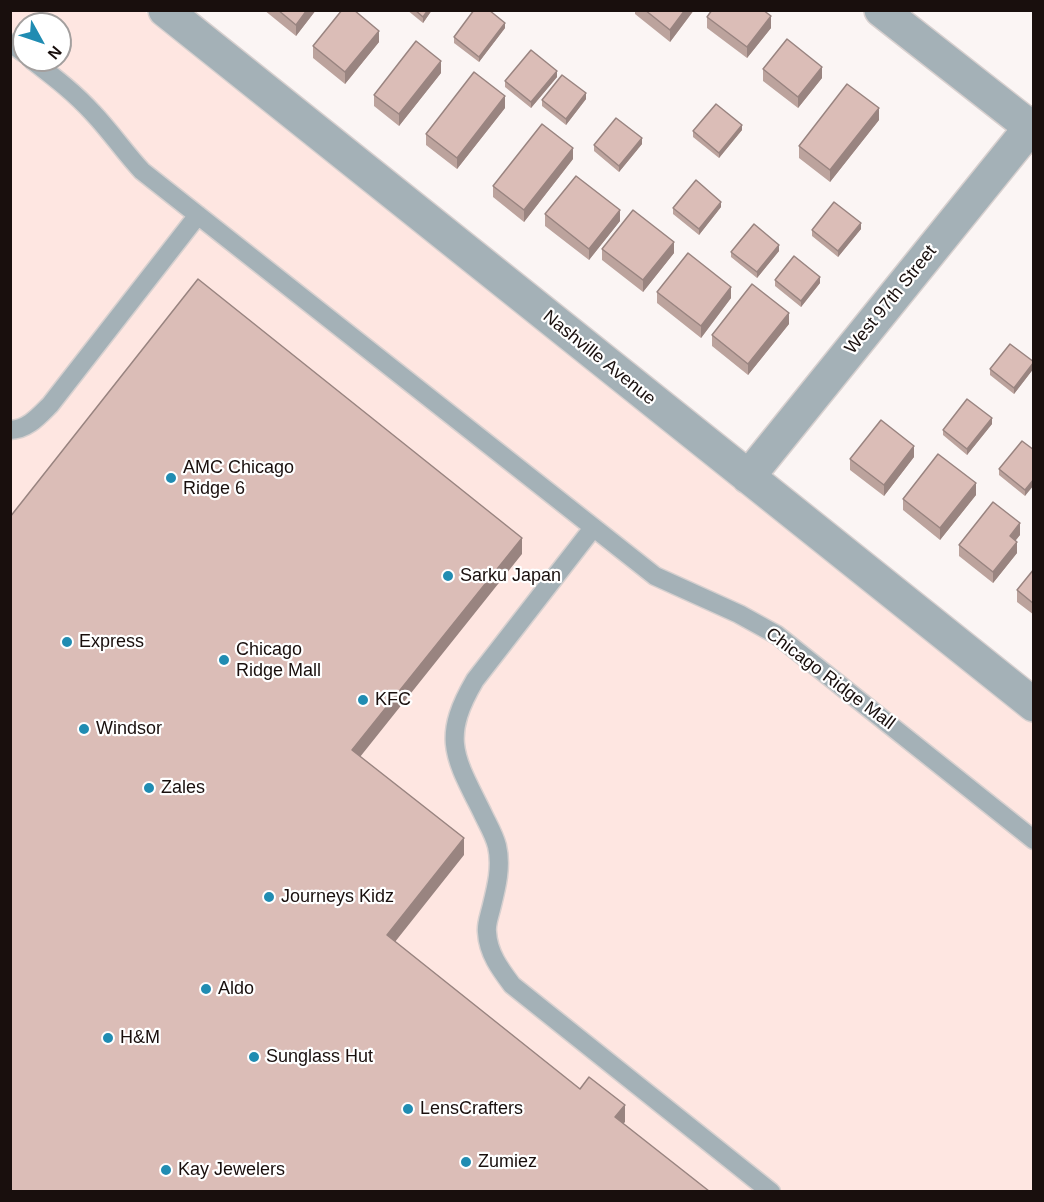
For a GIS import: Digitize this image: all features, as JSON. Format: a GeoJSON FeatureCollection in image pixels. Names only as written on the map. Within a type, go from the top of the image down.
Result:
{"type":"FeatureCollection","features":[{"type":"Feature","properties":{"kind":"street","name":"Nashville Avenue"},"geometry":{"type":"LineString","coordinates":[[165,10],[1034,705]]}},
{"type":"Feature","properties":{"kind":"street"},"geometry":{"type":"LineString","coordinates":[[881,10],[1032,127]]}},
{"type":"Feature","properties":{"kind":"street","name":"West 97th Street"},"geometry":{"type":"LineString","coordinates":[[748,477],[1032,127]]}},
{"type":"Feature","properties":{"kind":"lane","name":"Chicago Ridge Mall"},"geometry":{"type":"LineString","coordinates":[[47,72],[87,107],[142,171],[654,576],[739,614],[777,635],[1034,840]]}},
{"type":"Feature","properties":{"kind":"lane"},"geometry":{"type":"LineString","coordinates":[[10,430],[19,430],[35,420],[50,405],[198,215]]}},
{"type":"Feature","properties":{"kind":"lane"},"geometry":{"type":"LineString","coordinates":[[593,528],[475,680],[462,702],[454,726],[455,749],[461,770],[497,846],[500,868],[486,930],[490,948],[497,966],[512,985],[771,1191]]}},
{"type":"Feature","properties":{"kind":"shaded area","name":"Chicago Ridge Mall"},"geometry":{"type":"Polygon","coordinates":[[[10,11],[144,11],[1033,722],[1033,1191],[11,1191],[10,11]]]}},
{"type":"Feature","properties":{"kind":"building"},"geometry":{"type":"Polygon","coordinates":[[[278,10],[307,10],[296,25],[278,10]]]}},
{"type":"Feature","properties":{"kind":"building"},"geometry":{"type":"Polygon","coordinates":[[[342,10],[354,10],[379,31],[345,72],[313,46],[342,10]]]}},
{"type":"Feature","properties":{"kind":"building"},"geometry":{"type":"Polygon","coordinates":[[[415,10],[428,10],[423,17],[415,10]]]}},
{"type":"Feature","properties":{"kind":"building"},"geometry":{"type":"Polygon","coordinates":[[[474,10],[489,10],[505,23],[479,57],[454,37],[474,10]]]}},
{"type":"Feature","properties":{"kind":"building"},"geometry":{"type":"Polygon","coordinates":[[[645,10],[685,10],[670,30],[645,10]]]}},
{"type":"Feature","properties":{"kind":"building"},"geometry":{"type":"Polygon","coordinates":[[[712,10],[763,10],[771,16],[747,47],[707,17],[712,10]]]}},
{"type":"Feature","properties":{"kind":"building"},"geometry":{"type":"Polygon","coordinates":[[[787,39],[822,67],[798,97],[763,69],[787,39]]]}},
{"type":"Feature","properties":{"kind":"building"},"geometry":{"type":"Polygon","coordinates":[[[416,41],[441,61],[399,114],[374,95],[416,41]]]}},
{"type":"Feature","properties":{"kind":"building"},"geometry":{"type":"Polygon","coordinates":[[[531,50],[557,71],[531,102],[505,81],[531,50]]]}},
{"type":"Feature","properties":{"kind":"building"},"geometry":{"type":"Polygon","coordinates":[[[474,72],[505,96],[457,158],[426,134],[474,72]]]}},
{"type":"Feature","properties":{"kind":"building"},"geometry":{"type":"Polygon","coordinates":[[[562,75],[586,93],[566,119],[542,100],[562,75]]]}},
{"type":"Feature","properties":{"kind":"building"},"geometry":{"type":"Polygon","coordinates":[[[847,84],[879,108],[830,170],[799,146],[847,84]]]}},
{"type":"Feature","properties":{"kind":"building"},"geometry":{"type":"Polygon","coordinates":[[[716,104],[742,125],[719,153],[693,131],[716,104]]]}},
{"type":"Feature","properties":{"kind":"building"},"geometry":{"type":"Polygon","coordinates":[[[616,118],[642,138],[619,166],[594,145],[616,118]]]}},
{"type":"Feature","properties":{"kind":"building"},"geometry":{"type":"Polygon","coordinates":[[[542,124],[573,148],[524,210],[493,186],[542,124]]]}},
{"type":"Feature","properties":{"kind":"building"},"geometry":{"type":"Polygon","coordinates":[[[576,176],[620,210],[589,249],[545,214],[576,176]]]}},
{"type":"Feature","properties":{"kind":"building"},"geometry":{"type":"Polygon","coordinates":[[[696,180],[721,202],[699,229],[673,208],[696,180]]]}},
{"type":"Feature","properties":{"kind":"building"},"geometry":{"type":"Polygon","coordinates":[[[834,202],[861,223],[838,251],[812,230],[834,202]]]}},
{"type":"Feature","properties":{"kind":"building"},"geometry":{"type":"Polygon","coordinates":[[[633,210],[674,242],[643,280],[602,249],[633,210]]]}},
{"type":"Feature","properties":{"kind":"building"},"geometry":{"type":"Polygon","coordinates":[[[754,224],[779,245],[757,272],[731,252],[754,224]]]}},
{"type":"Feature","properties":{"kind":"building"},"geometry":{"type":"Polygon","coordinates":[[[688,253],[731,287],[701,326],[657,292],[688,253]]]}},
{"type":"Feature","properties":{"kind":"building"},"geometry":{"type":"Polygon","coordinates":[[[794,256],[820,277],[801,301],[775,280],[794,256]]]}},
{"type":"Feature","properties":{"kind":"building","name":"Chicago Ridge Mall"},"geometry":{"type":"Polygon","coordinates":[[[198,279],[522,538],[352,750],[464,838],[387,935],[580,1089],[589,1077],[625,1105],[615,1117],[709,1191],[10,1191],[10,517],[198,279]]]}},
{"type":"Feature","properties":{"kind":"building"},"geometry":{"type":"Polygon","coordinates":[[[752,284],[789,313],[748,364],[712,335],[752,284]]]}},
{"type":"Feature","properties":{"kind":"building"},"geometry":{"type":"Polygon","coordinates":[[[1010,344],[1034,362],[1014,388],[990,369],[1010,344]]]}},
{"type":"Feature","properties":{"kind":"building"},"geometry":{"type":"Polygon","coordinates":[[[967,399],[992,418],[967,449],[943,430],[967,399]]]}},
{"type":"Feature","properties":{"kind":"building"},"geometry":{"type":"Polygon","coordinates":[[[881,420],[914,446],[884,485],[850,459],[881,420]]]}},
{"type":"Feature","properties":{"kind":"building"},"geometry":{"type":"Polygon","coordinates":[[[1022,441],[1034,450],[1034,479],[1025,490],[999,469],[1022,441]]]}},
{"type":"Feature","properties":{"kind":"building"},"geometry":{"type":"Polygon","coordinates":[[[938,454],[976,483],[940,528],[903,499],[938,454]]]}},
{"type":"Feature","properties":{"kind":"building"},"geometry":{"type":"Polygon","coordinates":[[[993,502],[1020,523],[1010,536],[1017,542],[993,572],[959,545],[993,502]]]}},
{"type":"Feature","properties":{"kind":"building"},"geometry":{"type":"Polygon","coordinates":[[[1034,569],[1034,604],[1017,590],[1034,569]]]}},
{"type":"Feature","properties":{"kind":"place","name":"AMC Chicago Ridge 6"},"geometry":{"type":"Point","coordinates":[171,478]}},
{"type":"Feature","properties":{"kind":"place","name":"Sarku Japan"},"geometry":{"type":"Point","coordinates":[448,576]}},
{"type":"Feature","properties":{"kind":"place","name":"Express"},"geometry":{"type":"Point","coordinates":[67,642]}},
{"type":"Feature","properties":{"kind":"place","name":"Chicago Ridge Mall"},"geometry":{"type":"Point","coordinates":[224,660]}},
{"type":"Feature","properties":{"kind":"place","name":"KFC"},"geometry":{"type":"Point","coordinates":[363,700]}},
{"type":"Feature","properties":{"kind":"place","name":"Windsor"},"geometry":{"type":"Point","coordinates":[84,729]}},
{"type":"Feature","properties":{"kind":"place","name":"Zales"},"geometry":{"type":"Point","coordinates":[149,788]}},
{"type":"Feature","properties":{"kind":"place","name":"Journeys Kidz"},"geometry":{"type":"Point","coordinates":[269,897]}},
{"type":"Feature","properties":{"kind":"place","name":"Aldo"},"geometry":{"type":"Point","coordinates":[206,989]}},
{"type":"Feature","properties":{"kind":"place","name":"H&M"},"geometry":{"type":"Point","coordinates":[108,1038]}},
{"type":"Feature","properties":{"kind":"place","name":"Sunglass Hut"},"geometry":{"type":"Point","coordinates":[254,1057]}},
{"type":"Feature","properties":{"kind":"place","name":"LensCrafters"},"geometry":{"type":"Point","coordinates":[408,1109]}},
{"type":"Feature","properties":{"kind":"place","name":"Zumiez"},"geometry":{"type":"Point","coordinates":[466,1162]}},
{"type":"Feature","properties":{"kind":"place","name":"Kay Jewelers"},"geometry":{"type":"Point","coordinates":[166,1170]}}]}
